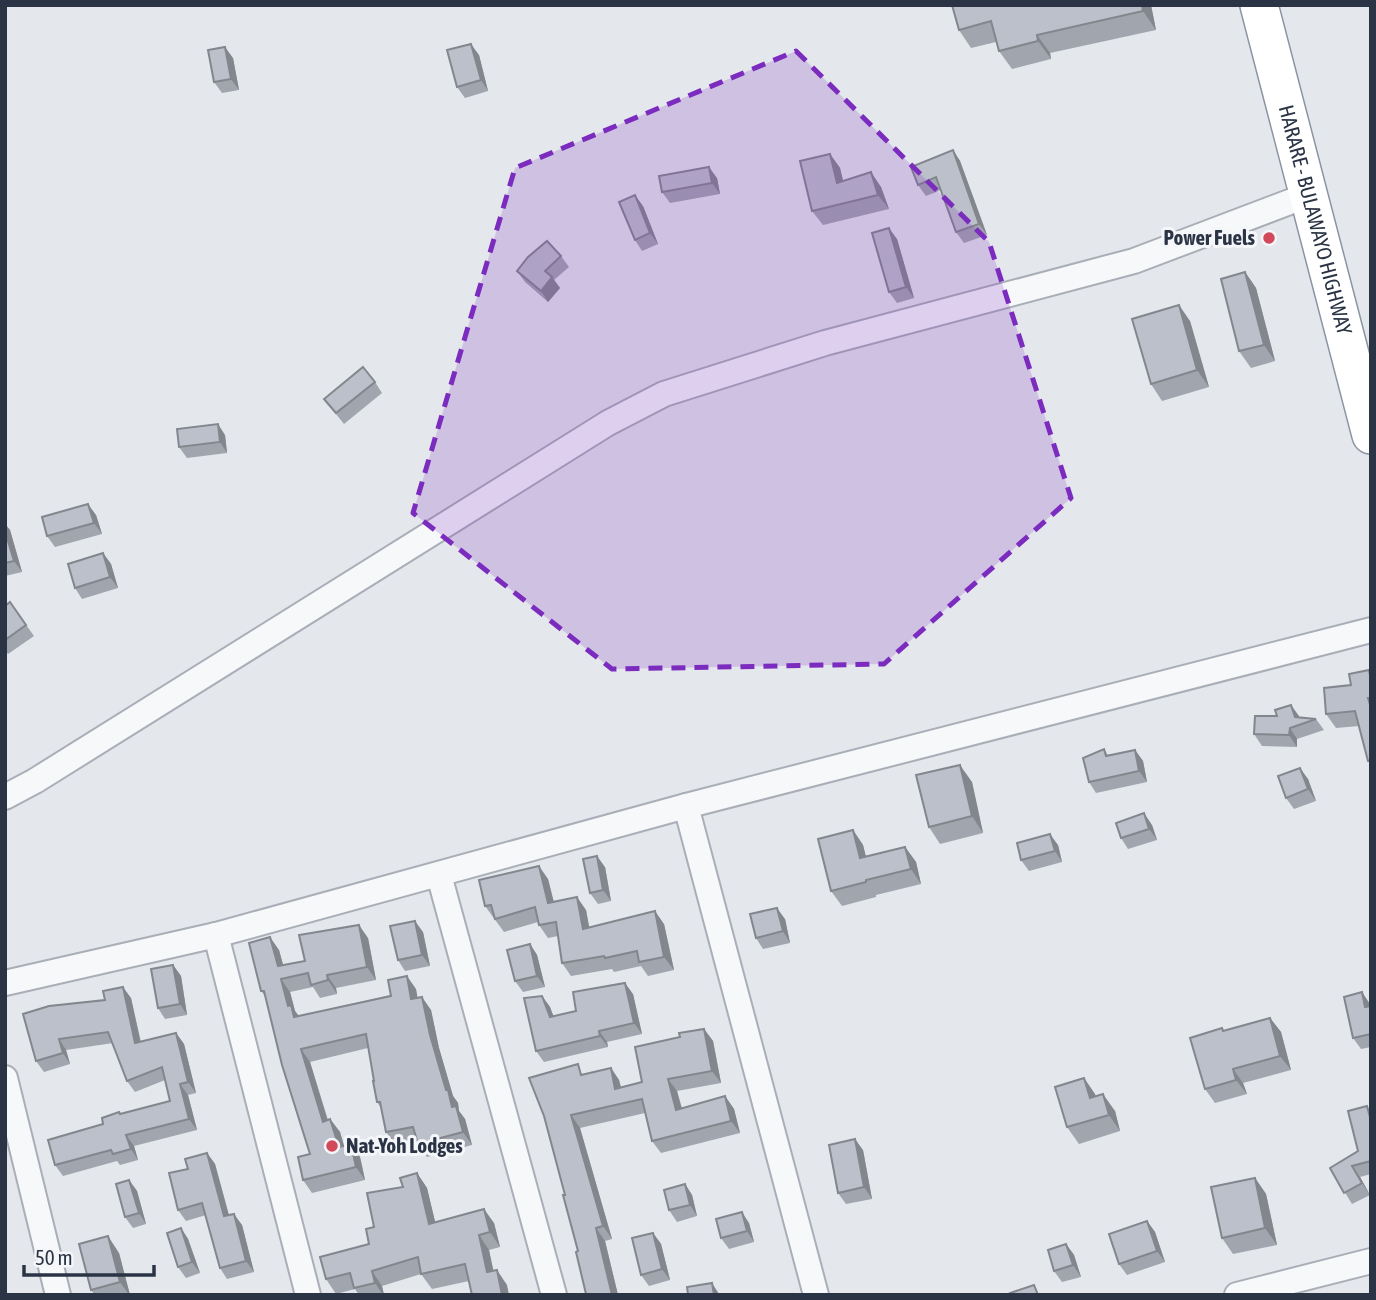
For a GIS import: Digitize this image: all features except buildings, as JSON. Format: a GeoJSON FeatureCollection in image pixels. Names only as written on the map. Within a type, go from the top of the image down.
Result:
{"type":"FeatureCollection","features":[{"type":"Feature","properties":{"kind":"highway","name":"HARARE - BULAWAYO HIGHWAY"},"geometry":{"type":"LineString","coordinates":[[1259,5],[1371,435]]}},
{"type":"Feature","properties":{"kind":"street"},"geometry":{"type":"LineString","coordinates":[[5,797],[59,767],[608,423],[663,394],[825,343],[1134,261],[1308,195]]}},
{"type":"Feature","properties":{"kind":"street"},"geometry":{"type":"LineString","coordinates":[[5,983],[216,935],[686,806],[1371,629]]}},
{"type":"Feature","properties":{"kind":"street"},"geometry":{"type":"LineString","coordinates":[[686,806],[816,1295]]}},
{"type":"Feature","properties":{"kind":"street"},"geometry":{"type":"LineString","coordinates":[[439,875],[554,1295]]}},
{"type":"Feature","properties":{"kind":"street"},"geometry":{"type":"LineString","coordinates":[[216,935],[308,1295]]}},
{"type":"Feature","properties":{"kind":"street"},"geometry":{"type":"LineString","coordinates":[[5,1078],[58,1295]]}},
{"type":"Feature","properties":{"kind":"street"},"geometry":{"type":"LineString","coordinates":[[1237,1295],[1371,1261]]}},
{"type":"Feature","properties":{"kind":"highlighted area"},"geometry":{"type":"Polygon","coordinates":[[[796,51],[989,242],[1071,498],[884,664],[612,669],[413,513],[515,168],[796,51]]]}},
{"type":"Feature","properties":{"kind":"place","name":"Power Fuels"},"geometry":{"type":"Point","coordinates":[1269,238]}},
{"type":"Feature","properties":{"kind":"place","name":"Nat-Yoh Lodges"},"geometry":{"type":"Point","coordinates":[332,1146]}}]}
